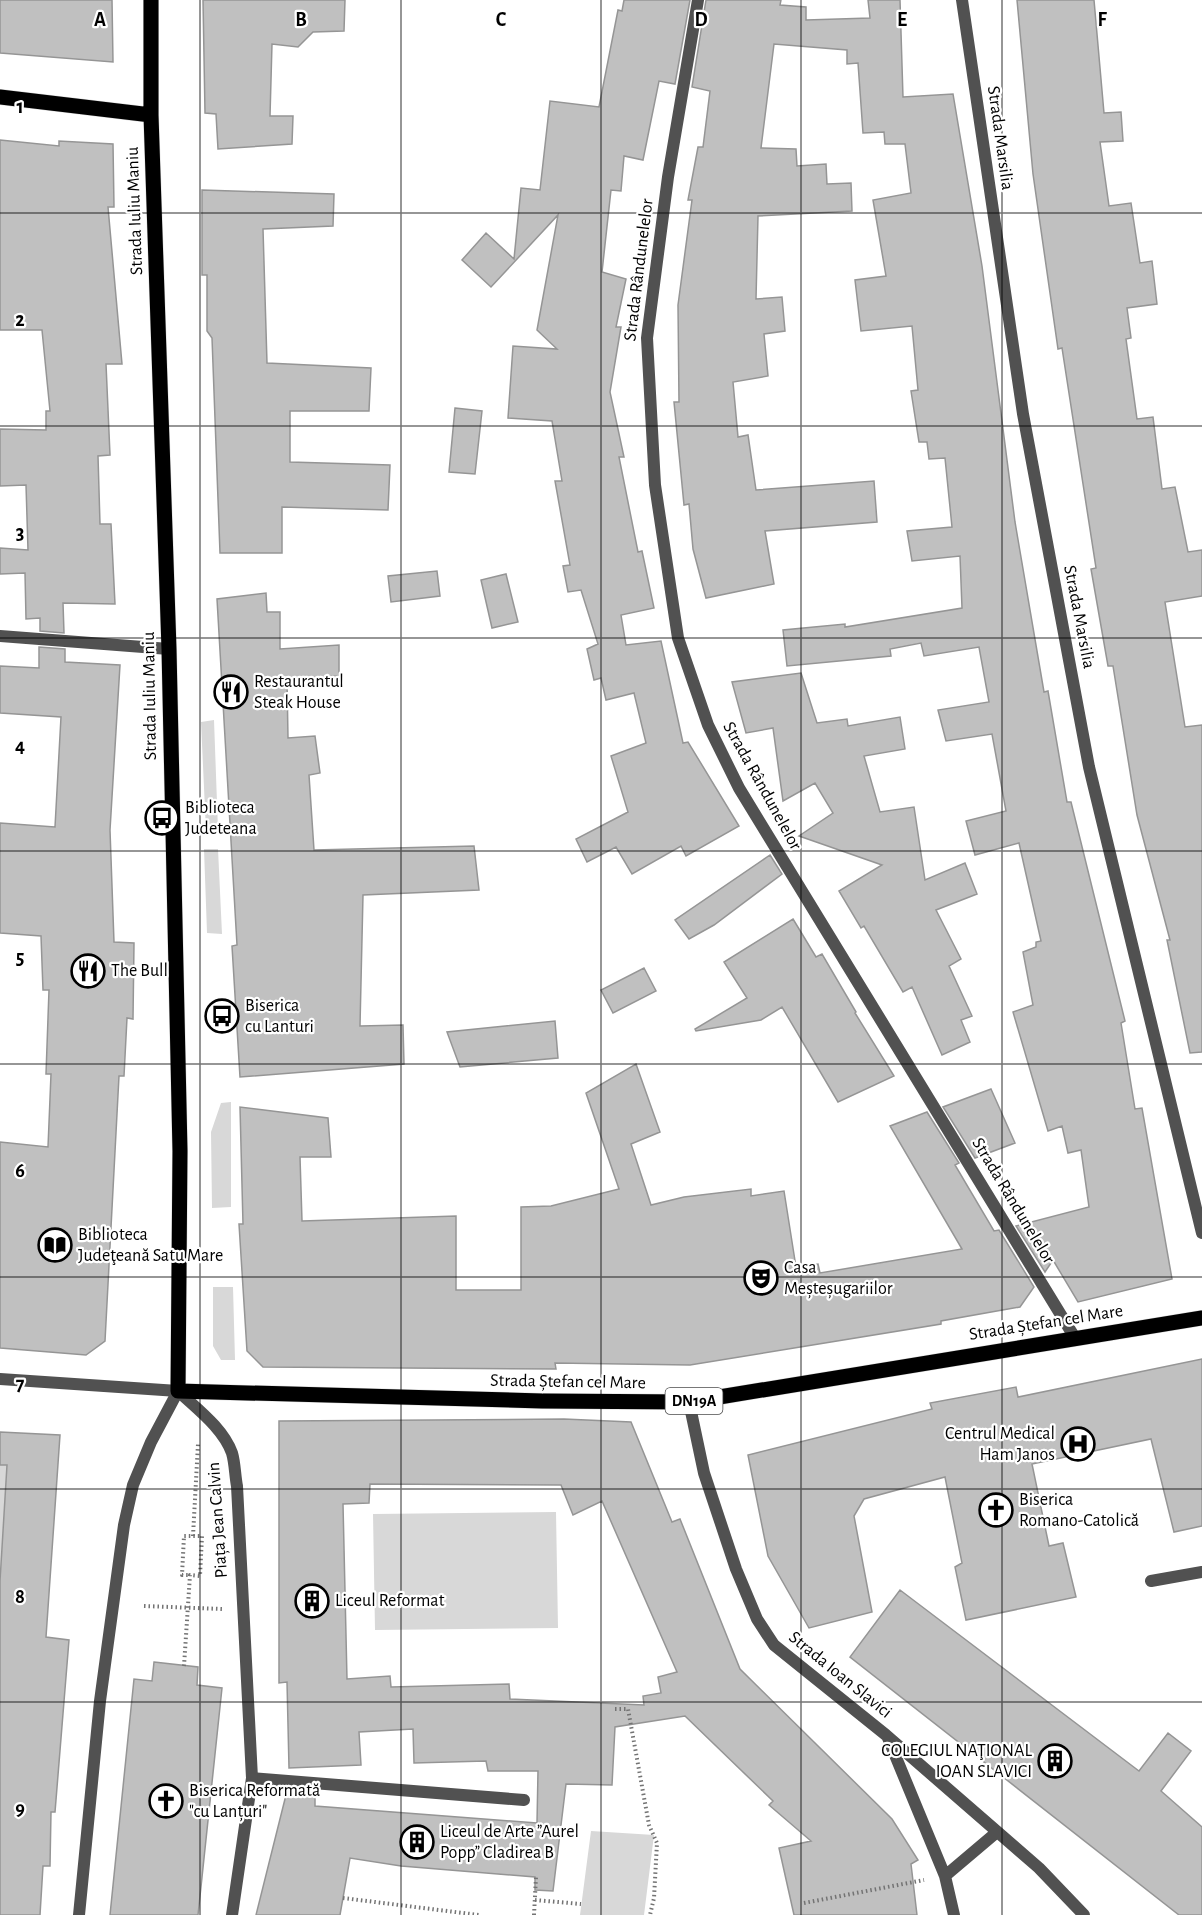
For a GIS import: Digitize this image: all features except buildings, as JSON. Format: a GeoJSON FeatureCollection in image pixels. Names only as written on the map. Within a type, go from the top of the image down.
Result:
{"type":"FeatureCollection","features":[{"type":"Feature","properties":{"kind":"main road","name":"Strada Iuliu Maniu"},"geometry":{"type":"LineString","coordinates":[[151,0],[152,115],[180,1151],[178,1392]]}},
{"type":"Feature","properties":{"kind":"main road"},"geometry":{"type":"LineString","coordinates":[[0,97],[152,115]]}},
{"type":"Feature","properties":{"kind":"main road","name":"Strada Ștefan cel Mare"},"geometry":{"type":"LineString","coordinates":[[178,1392],[542,1401],[689,1402],[1202,1318]]}},
{"type":"Feature","properties":{"kind":"street","name":"Strada Rândunelelor"},"geometry":{"type":"LineString","coordinates":[[698,0],[668,177],[647,338],[655,485],[678,638],[708,725],[739,788],[1075,1338]]}},
{"type":"Feature","properties":{"kind":"street","name":"Strada Marsilia"},"geometry":{"type":"LineString","coordinates":[[962,0],[1023,414],[1089,767],[1202,1233]]}},
{"type":"Feature","properties":{"kind":"street"},"geometry":{"type":"LineString","coordinates":[[0,636],[168,649]]}},
{"type":"Feature","properties":{"kind":"street","name":"Strada Ștefan cel Mare"},"geometry":{"type":"LineString","coordinates":[[0,1379],[178,1392]]}},
{"type":"Feature","properties":{"kind":"street"},"geometry":{"type":"LineString","coordinates":[[79,1915],[100,1701],[124,1525],[133,1485],[178,1392]]}},
{"type":"Feature","properties":{"kind":"street","name":"Piața Jean Calvin"},"geometry":{"type":"LineString","coordinates":[[178,1392],[218,1431],[232,1455],[237,1486],[252,1778],[232,1915]]}},
{"type":"Feature","properties":{"kind":"street","name":"Strada Ioan Slavici"},"geometry":{"type":"LineString","coordinates":[[689,1402],[704,1473],[736,1569],[757,1619],[774,1646],[886,1734],[1039,1868],[1084,1915]]}},
{"type":"Feature","properties":{"kind":"street"},"geometry":{"type":"LineString","coordinates":[[1151,1581],[1202,1572]]}},
{"type":"Feature","properties":{"kind":"street"},"geometry":{"type":"LineString","coordinates":[[886,1734],[945,1876],[954,1915]]}},
{"type":"Feature","properties":{"kind":"street"},"geometry":{"type":"LineString","coordinates":[[252,1778],[524,1800]]}},
{"type":"Feature","properties":{"kind":"street"},"geometry":{"type":"LineString","coordinates":[[945,1876],[997,1832]]}},
{"type":"Feature","properties":{"kind":"path"},"geometry":{"type":"LineString","coordinates":[[193,1536],[198,1444]]}},
{"type":"Feature","properties":{"kind":"path"},"geometry":{"type":"LineString","coordinates":[[184,1536],[202,1536],[200,1576],[190,1575],[182,1575],[184,1536]]}},
{"type":"Feature","properties":{"kind":"path"},"geometry":{"type":"LineString","coordinates":[[184,1666],[190,1575]]}},
{"type":"Feature","properties":{"kind":"path"},"geometry":{"type":"LineString","coordinates":[[144,1606],[224,1609]]}},
{"type":"Feature","properties":{"kind":"path"},"geometry":{"type":"LineString","coordinates":[[615,1710],[628,1709],[649,1825],[657,1843],[654,1898],[650,1915]]}},
{"type":"Feature","properties":{"kind":"path"},"geometry":{"type":"LineString","coordinates":[[804,1903],[945,1876]]}},
{"type":"Feature","properties":{"kind":"path"},"geometry":{"type":"LineString","coordinates":[[534,1915],[536,1877]]}},
{"type":"Feature","properties":{"kind":"path"},"geometry":{"type":"LineString","coordinates":[[343,1898],[479,1915]]}},
{"type":"Feature","properties":{"kind":"path"},"geometry":{"type":"LineString","coordinates":[[535,1900],[581,1904]]}},
{"type":"Feature","properties":{"kind":"shaded area"},"geometry":{"type":"Polygon","coordinates":[[[214,720],[218,830],[206,831],[201,722],[214,720]]]}},
{"type":"Feature","properties":{"kind":"shaded area"},"geometry":{"type":"Polygon","coordinates":[[[204,849],[218,849],[222,934],[207,933],[204,849]]]}},
{"type":"Feature","properties":{"kind":"shaded area"},"geometry":{"type":"Polygon","coordinates":[[[231,1102],[231,1207],[212,1208],[211,1132],[221,1103],[231,1102]]]}},
{"type":"Feature","properties":{"kind":"shaded area"},"geometry":{"type":"Polygon","coordinates":[[[213,1287],[233,1287],[235,1360],[221,1360],[213,1346],[213,1287]]]}},
{"type":"Feature","properties":{"kind":"shaded area"},"geometry":{"type":"Polygon","coordinates":[[[0,1465],[7,1465],[0,1581],[0,1465]]]}},
{"type":"Feature","properties":{"kind":"shaded area"},"geometry":{"type":"Polygon","coordinates":[[[556,1512],[558,1628],[375,1630],[373,1514],[556,1512]]]}},
{"type":"Feature","properties":{"kind":"shaded area"},"geometry":{"type":"Polygon","coordinates":[[[591,1831],[654,1835],[644,1915],[580,1915],[591,1831]]]}},
{"type":"Feature","properties":{"kind":"place","name":"Restaurantul Steak House"},"geometry":{"type":"Point","coordinates":[231,692]}},
{"type":"Feature","properties":{"kind":"place","name":"Biblioteca Judeteana"},"geometry":{"type":"Point","coordinates":[162,818]}},
{"type":"Feature","properties":{"kind":"place","name":"The Bull"},"geometry":{"type":"Point","coordinates":[88,971]}},
{"type":"Feature","properties":{"kind":"place","name":"Biserica cu Lanturi"},"geometry":{"type":"Point","coordinates":[222,1016]}},
{"type":"Feature","properties":{"kind":"place","name":"Biblioteca Judeţeană Satu Mare"},"geometry":{"type":"Point","coordinates":[55,1245]}},
{"type":"Feature","properties":{"kind":"place","name":"Casa Meșteșugariilor"},"geometry":{"type":"Point","coordinates":[761,1278]}},
{"type":"Feature","properties":{"kind":"place","name":"Centrul Medical Ham Janos"},"geometry":{"type":"Point","coordinates":[1078,1444]}},
{"type":"Feature","properties":{"kind":"place","name":"Biserica Romano-Catolică"},"geometry":{"type":"Point","coordinates":[996,1510]}},
{"type":"Feature","properties":{"kind":"place","name":"Liceul Reformat"},"geometry":{"type":"Point","coordinates":[312,1601]}},
{"type":"Feature","properties":{"kind":"place","name":"COLEGIUL NAŢIONAL IOAN SLAVICI"},"geometry":{"type":"Point","coordinates":[1055,1761]}},
{"type":"Feature","properties":{"kind":"place","name":"Biserica Reformată \"cu Lanțuri\""},"geometry":{"type":"Point","coordinates":[166,1801]}},
{"type":"Feature","properties":{"kind":"place","name":"Liceul de Arte ”Aurel Popp” Cladirea B"},"geometry":{"type":"Point","coordinates":[417,1842]}}]}
